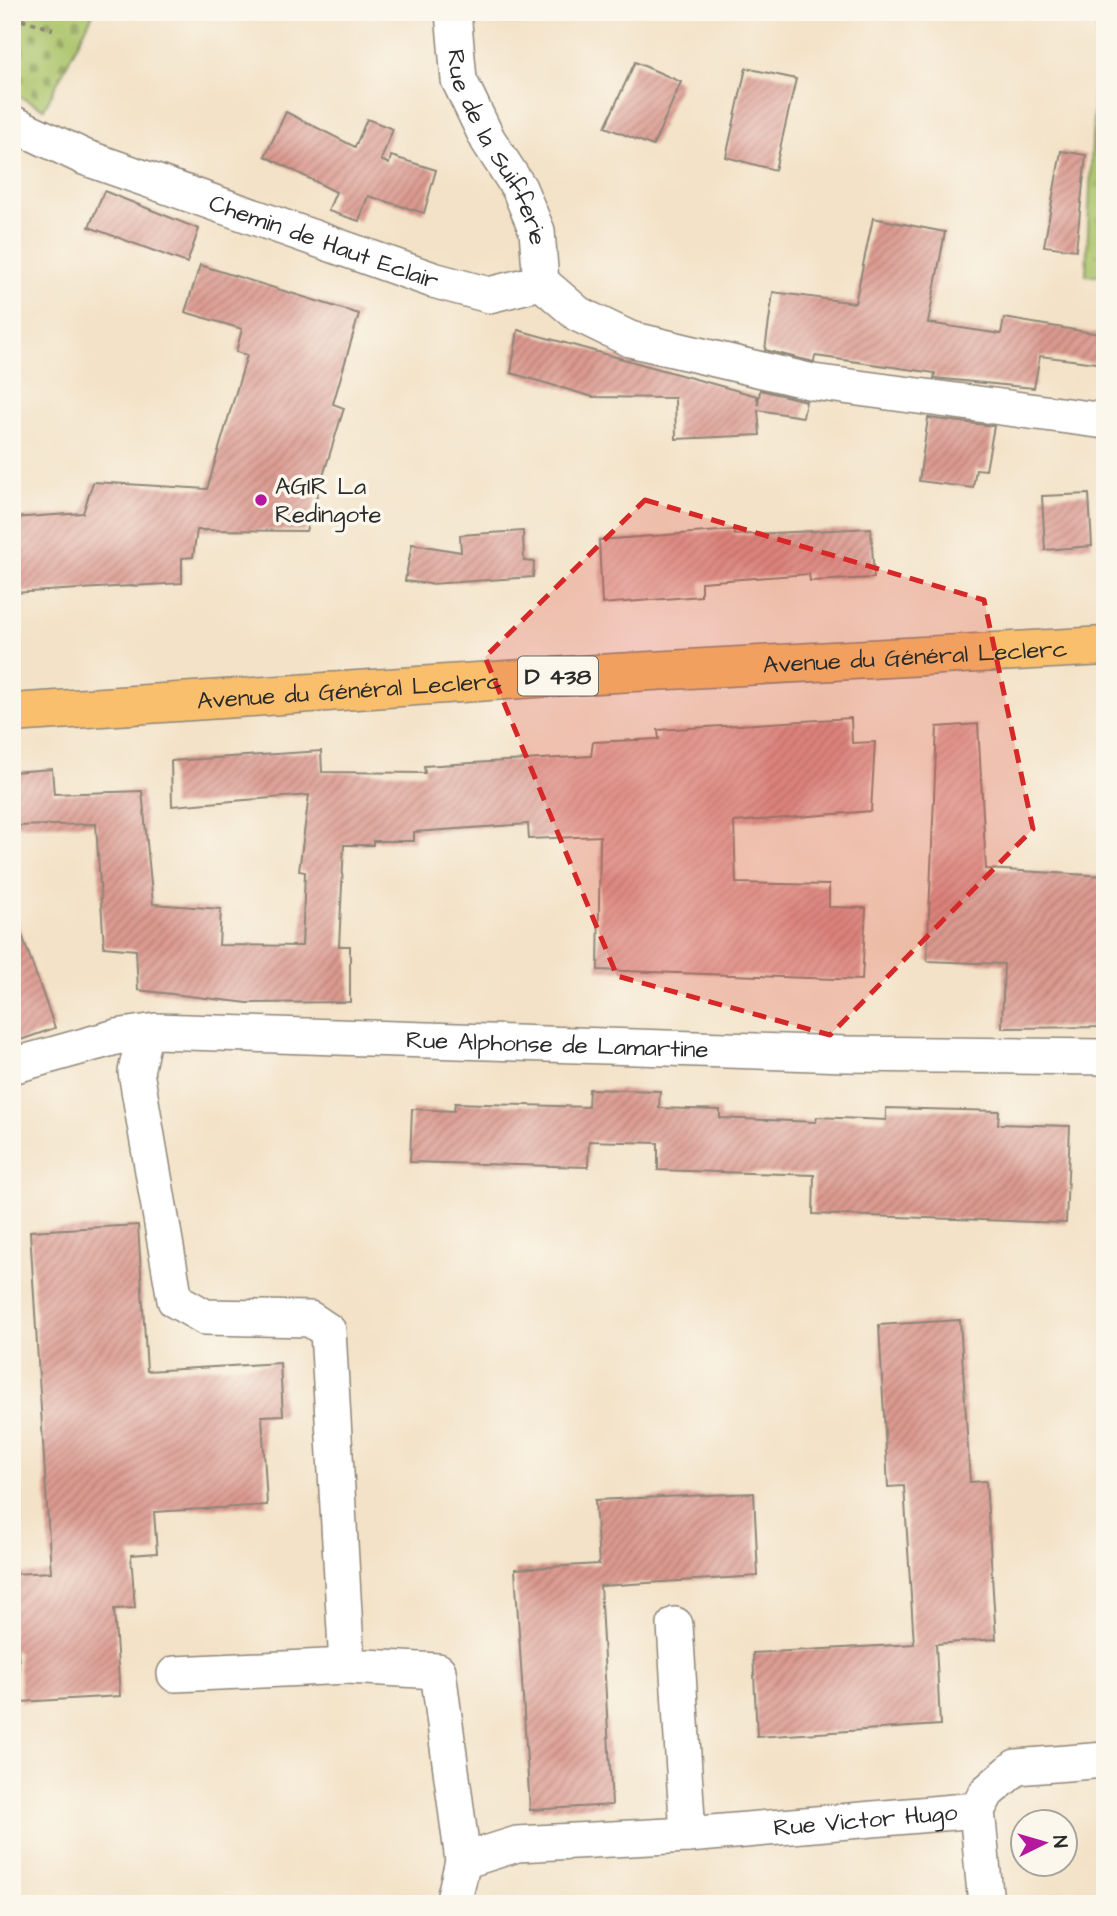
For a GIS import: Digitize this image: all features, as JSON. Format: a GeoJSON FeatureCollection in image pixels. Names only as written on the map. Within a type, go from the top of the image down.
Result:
{"type":"FeatureCollection","features":[{"type":"Feature","properties":{"kind":"main road","name":"Avenue du Général Leclerc"},"geometry":{"type":"LineString","coordinates":[[12,713],[610,673],[1105,646]]}},
{"type":"Feature","properties":{"kind":"street","name":"Rue de la Suifferie"},"geometry":{"type":"LineString","coordinates":[[453,12],[459,80],[488,140],[519,188],[537,231],[541,282]]}},
{"type":"Feature","properties":{"kind":"street","name":"Chemin de Haut Eclair"},"geometry":{"type":"LineString","coordinates":[[12,123],[85,157],[433,280],[489,295],[541,282]]}},
{"type":"Feature","properties":{"kind":"street"},"geometry":{"type":"LineString","coordinates":[[541,282],[579,314],[630,339],[813,382],[1105,421]]}},
{"type":"Feature","properties":{"kind":"street","name":"Rue Alphonse de Lamartine"},"geometry":{"type":"LineString","coordinates":[[12,1066],[116,1037],[144,1035],[156,1031],[832,1054],[1105,1057]]}},
{"type":"Feature","properties":{"kind":"street"},"geometry":{"type":"LineString","coordinates":[[144,1035],[136,1072],[175,1300],[205,1317],[310,1320],[328,1331],[347,1667]]}},
{"type":"Feature","properties":{"kind":"street"},"geometry":{"type":"LineString","coordinates":[[675,1625],[688,1835]]}},
{"type":"Feature","properties":{"kind":"street"},"geometry":{"type":"LineString","coordinates":[[175,1674],[347,1667],[438,1671],[463,1861],[453,1904]]}},
{"type":"Feature","properties":{"kind":"street","name":"Rue Victor Hugo"},"geometry":{"type":"LineString","coordinates":[[463,1861],[517,1844],[688,1835],[977,1810],[987,1792],[1017,1766],[1105,1760]]}},
{"type":"Feature","properties":{"kind":"street"},"geometry":{"type":"LineString","coordinates":[[977,1810],[986,1904]]}},
{"type":"Feature","properties":{"kind":"path"},"geometry":{"type":"LineString","coordinates":[[12,17],[53,29]]}},
{"type":"Feature","properties":{"kind":"highlighted area"},"geometry":{"type":"Polygon","coordinates":[[[645,500],[984,600],[1033,829],[830,1035],[617,976],[485,657],[645,500]]]}},
{"type":"Feature","properties":{"kind":"green space"},"geometry":{"type":"Polygon","coordinates":[[[12,12],[94,12],[44,109],[12,93],[12,12]]]}},
{"type":"Feature","properties":{"kind":"green space"},"geometry":{"type":"Polygon","coordinates":[[[1098,12],[1105,12],[1105,276],[1086,275],[1098,12]]]}},
{"type":"Feature","properties":{"kind":"building"},"geometry":{"type":"Polygon","coordinates":[[[635,62],[681,82],[653,146],[605,127],[635,62]]]}},
{"type":"Feature","properties":{"kind":"building"},"geometry":{"type":"Polygon","coordinates":[[[746,68],[796,79],[775,170],[726,157],[746,68]]]}},
{"type":"Feature","properties":{"kind":"building"},"geometry":{"type":"Polygon","coordinates":[[[286,112],[355,147],[367,119],[393,129],[381,160],[389,164],[391,156],[436,170],[424,213],[368,196],[359,221],[328,211],[336,192],[265,156],[286,112]]]}},
{"type":"Feature","properties":{"kind":"building"},"geometry":{"type":"Polygon","coordinates":[[[1061,151],[1086,155],[1076,250],[1044,246],[1061,151]]]}},
{"type":"Feature","properties":{"kind":"building"},"geometry":{"type":"Polygon","coordinates":[[[104,191],[199,229],[187,263],[89,227],[104,191]]]}},
{"type":"Feature","properties":{"kind":"building"},"geometry":{"type":"Polygon","coordinates":[[[873,218],[945,232],[928,323],[1001,334],[1004,318],[1105,335],[1105,364],[1040,356],[1034,388],[934,378],[935,373],[815,356],[814,362],[765,350],[773,292],[855,303],[873,218]]]}},
{"type":"Feature","properties":{"kind":"building"},"geometry":{"type":"Polygon","coordinates":[[[200,265],[359,314],[333,404],[344,408],[306,531],[197,530],[193,557],[182,558],[182,583],[12,593],[12,518],[83,513],[93,482],[207,489],[247,355],[236,352],[242,329],[185,312],[200,265]]]}},
{"type":"Feature","properties":{"kind":"building"},"geometry":{"type":"Polygon","coordinates":[[[518,330],[757,396],[758,405],[760,390],[806,401],[803,417],[758,410],[760,435],[676,439],[675,398],[593,397],[511,373],[518,330]]]}},
{"type":"Feature","properties":{"kind":"building"},"geometry":{"type":"Polygon","coordinates":[[[928,418],[994,426],[986,470],[976,469],[973,488],[919,481],[928,418]]]}},
{"type":"Feature","properties":{"kind":"building"},"geometry":{"type":"Polygon","coordinates":[[[1089,494],[1092,546],[1045,550],[1042,496],[1089,494]]]}},
{"type":"Feature","properties":{"kind":"building"},"geometry":{"type":"Polygon","coordinates":[[[871,528],[874,578],[810,581],[809,574],[701,582],[701,596],[602,604],[599,540],[733,530],[735,535],[871,528]]]}},
{"type":"Feature","properties":{"kind":"building"},"geometry":{"type":"Polygon","coordinates":[[[523,531],[524,561],[534,562],[533,577],[430,584],[405,581],[412,544],[461,552],[460,535],[523,531]]]}},
{"type":"Feature","properties":{"kind":"building"},"geometry":{"type":"Polygon","coordinates":[[[851,718],[852,743],[875,742],[871,811],[734,822],[736,883],[829,885],[829,907],[866,908],[862,980],[598,970],[600,836],[529,839],[528,824],[414,832],[414,841],[373,841],[373,845],[344,845],[339,946],[350,946],[350,1002],[248,1003],[138,990],[136,950],[104,947],[96,824],[12,826],[12,772],[52,769],[54,794],[142,791],[153,904],[221,909],[219,945],[302,946],[305,872],[299,871],[309,795],[172,806],[171,761],[321,751],[322,772],[425,773],[424,766],[591,756],[593,742],[659,739],[658,730],[851,718]]]}},
{"type":"Feature","properties":{"kind":"building"},"geometry":{"type":"Polygon","coordinates":[[[978,724],[986,869],[1105,876],[1105,1027],[1002,1028],[1004,964],[927,961],[937,727],[978,724]]]}},
{"type":"Feature","properties":{"kind":"building"},"geometry":{"type":"Polygon","coordinates":[[[17,921],[55,1028],[12,1043],[12,922],[17,921]]]}},
{"type":"Feature","properties":{"kind":"building"},"geometry":{"type":"Polygon","coordinates":[[[589,1089],[660,1091],[659,1108],[720,1110],[720,1118],[816,1122],[817,1117],[886,1120],[886,1108],[999,1111],[998,1124],[1070,1126],[1066,1223],[813,1214],[814,1175],[658,1170],[658,1143],[589,1141],[588,1167],[410,1162],[412,1109],[454,1111],[455,1103],[588,1107],[589,1089]]]}},
{"type":"Feature","properties":{"kind":"building"},"geometry":{"type":"Polygon","coordinates":[[[138,1225],[147,1371],[280,1363],[283,1415],[262,1416],[267,1505],[154,1512],[157,1553],[131,1555],[135,1608],[114,1609],[120,1696],[21,1702],[18,1651],[12,1652],[12,1574],[51,1572],[30,1231],[138,1225]]]}},
{"type":"Feature","properties":{"kind":"building"},"geometry":{"type":"Polygon","coordinates":[[[960,1320],[970,1482],[986,1481],[996,1639],[936,1644],[940,1725],[757,1737],[753,1653],[914,1644],[904,1486],[888,1487],[879,1325],[960,1320]]]}},
{"type":"Feature","properties":{"kind":"building"},"geometry":{"type":"Polygon","coordinates":[[[754,1493],[758,1576],[600,1586],[612,1805],[530,1810],[515,1569],[599,1564],[595,1500],[754,1493]]]}},
{"type":"Feature","properties":{"kind":"place","name":"AGIR La Redingote"},"geometry":{"type":"Point","coordinates":[261,500]}}]}
